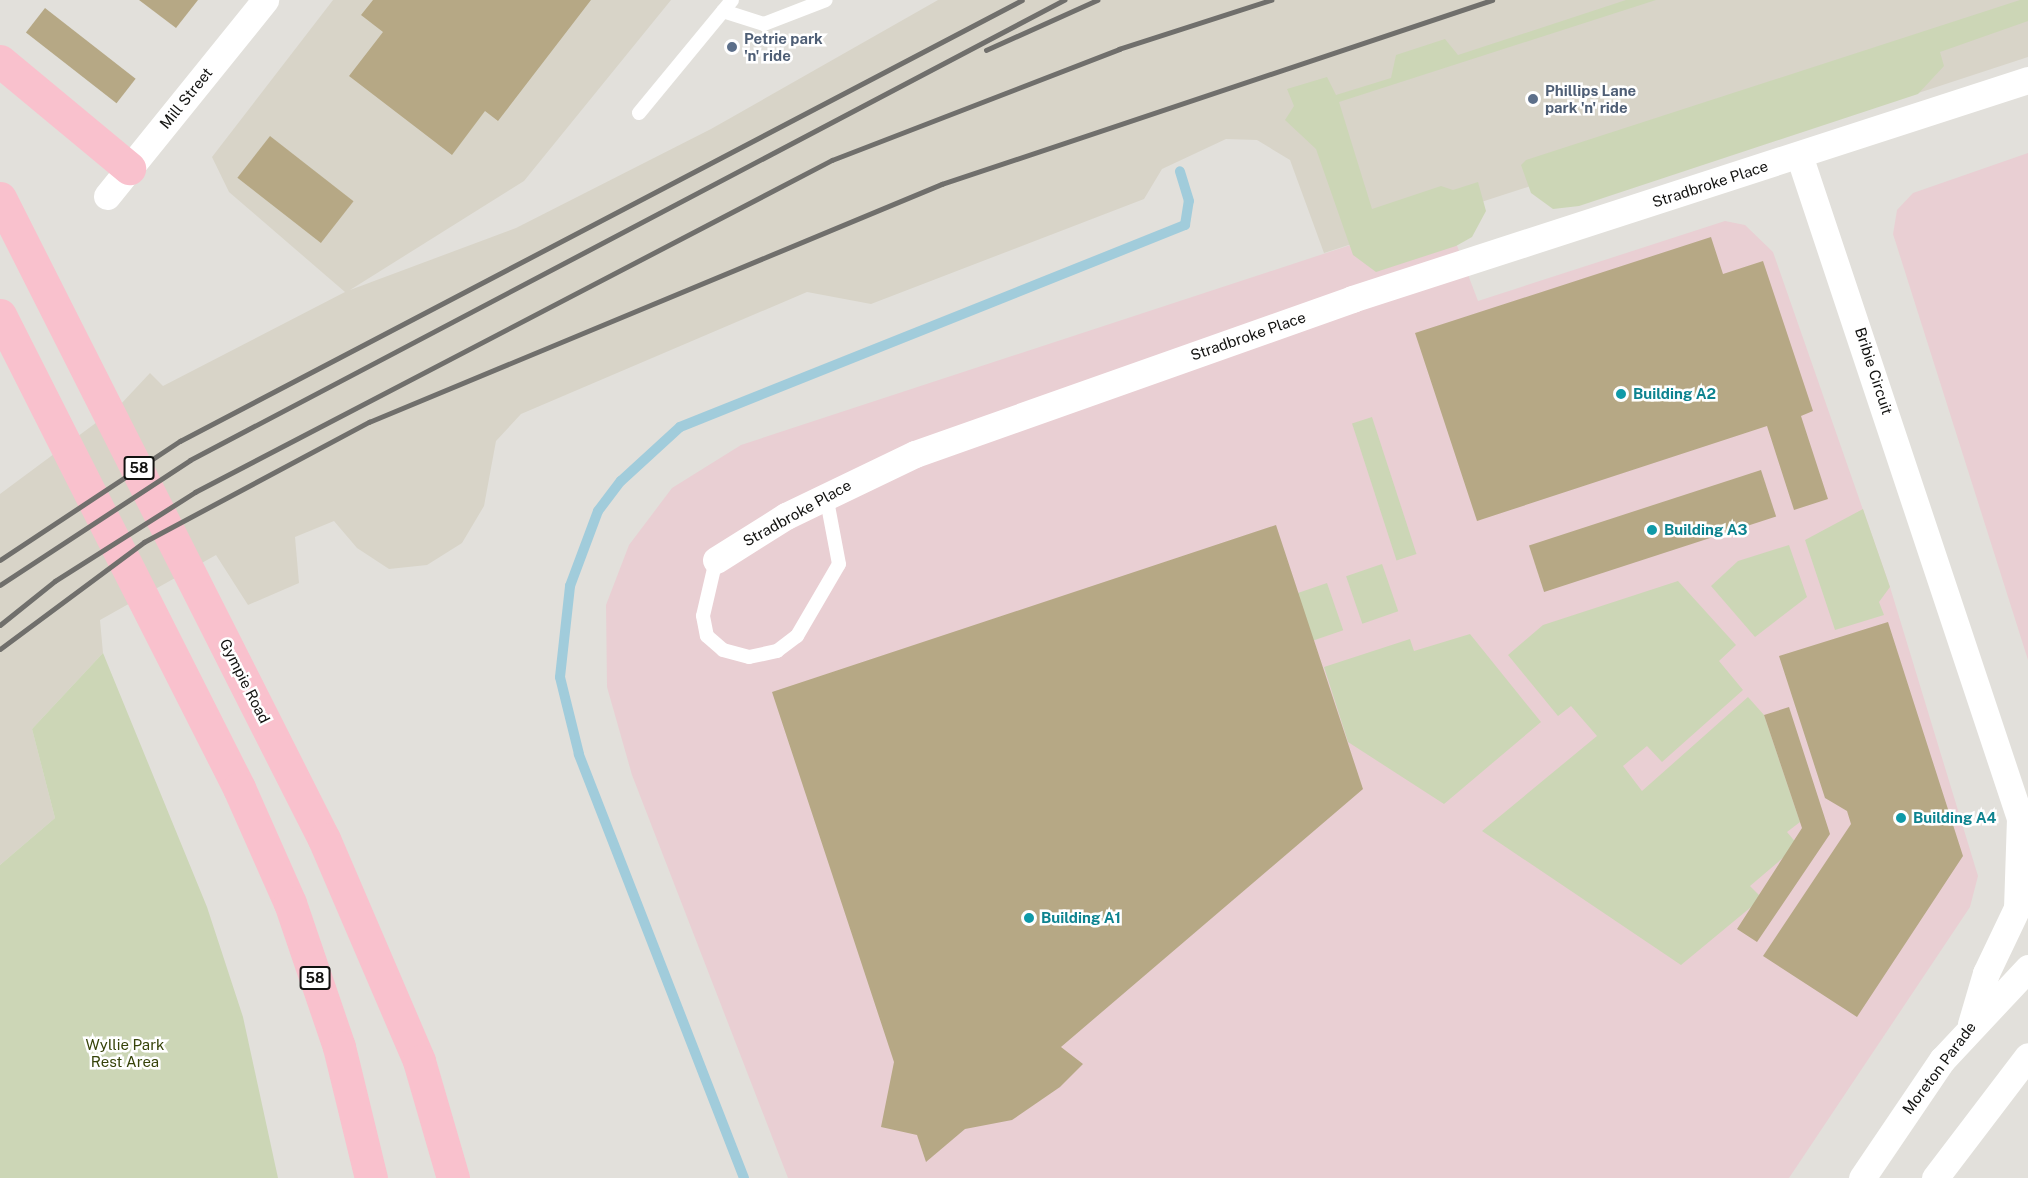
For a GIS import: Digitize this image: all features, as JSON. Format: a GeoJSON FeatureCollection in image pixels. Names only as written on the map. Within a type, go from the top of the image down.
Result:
{"type":"FeatureCollection","features":[{"type":"Feature","properties":{"kind":"highway"},"geometry":{"type":"LineString","coordinates":[[0,61],[129,168]]}},
{"type":"Feature","properties":{"kind":"highway","name":"Gympie Road"},"geometry":{"type":"LineString","coordinates":[[0,198],[86,360],[358,913],[419,1061],[453,1178]]}},
{"type":"Feature","properties":{"kind":"highway","name":"58"},"geometry":{"type":"LineString","coordinates":[[0,315],[152,616],[290,903],[339,1047],[371,1178]]}},
{"type":"Feature","properties":{"kind":"street","name":"Mill Street"},"geometry":{"type":"LineString","coordinates":[[107,196],[265,0]]}},
{"type":"Feature","properties":{"kind":"street"},"geometry":{"type":"LineString","coordinates":[[1799,155],[2028,80]]}},
{"type":"Feature","properties":{"kind":"street","name":"Stradbroke Place"},"geometry":{"type":"LineString","coordinates":[[716,560],[826,495],[915,454],[1352,299],[1799,155]]}},
{"type":"Feature","properties":{"kind":"street","name":"Bribie Circuit"},"geometry":{"type":"LineString","coordinates":[[1799,155],[2024,823],[2017,908],[1986,973],[1971,1024]]}},
{"type":"Feature","properties":{"kind":"street","name":"Moreton Parade"},"geometry":{"type":"LineString","coordinates":[[1862,1178],[1971,1024],[2028,968]]}},
{"type":"Feature","properties":{"kind":"street"},"geometry":{"type":"LineString","coordinates":[[1935,1178],[2028,1056]]}},
{"type":"Feature","properties":{"kind":"lane"},"geometry":{"type":"LineString","coordinates":[[639,113],[727,6],[764,24],[826,0]]}},
{"type":"Feature","properties":{"kind":"lane"},"geometry":{"type":"LineString","coordinates":[[716,560],[703,616],[707,636],[723,650],[749,657],[777,651],[797,636],[839,564],[826,495]]}},
{"type":"Feature","properties":{"kind":"shaded area"},"geometry":{"type":"Polygon","coordinates":[[[333,0],[671,0],[524,181],[350,290],[516,228],[711,129],[938,0],[2028,0],[2028,57],[1903,98],[1892,69],[1324,253],[1290,160],[1257,140],[1226,139],[1162,169],[1144,199],[871,304],[807,292],[521,414],[496,441],[484,506],[462,543],[427,565],[389,569],[357,548],[334,521],[295,537],[299,583],[248,605],[216,555],[100,620],[103,653],[32,729],[55,818],[0,865],[0,494],[120,405],[150,373],[163,386],[345,292],[229,192],[212,157],[333,0]]]}},
{"type":"Feature","properties":{"kind":"shaded area"},"geometry":{"type":"Polygon","coordinates":[[[2028,153],[2028,660],[1893,234],[1897,210],[1913,193],[2028,153]]]}},
{"type":"Feature","properties":{"kind":"shaded area"},"geometry":{"type":"Polygon","coordinates":[[[1445,214],[1478,301],[1725,221],[1745,225],[1773,252],[1890,587],[1978,876],[1970,907],[1789,1178],[788,1178],[632,775],[607,687],[606,605],[629,545],[672,488],[741,445],[1445,214]]]}},
{"type":"Feature","properties":{"kind":"green space"},"geometry":{"type":"Polygon","coordinates":[[[1626,0],[1656,0],[1339,102],[1372,209],[1441,186],[1453,190],[1478,182],[1486,211],[1472,237],[1456,246],[1376,272],[1353,255],[1316,149],[1285,120],[1294,106],[1287,89],[1327,77],[1336,95],[1391,78],[1396,55],[1445,39],[1458,55],[1626,0]]]}},
{"type":"Feature","properties":{"kind":"green space"},"geometry":{"type":"Polygon","coordinates":[[[2020,0],[2028,0],[2028,21],[1940,52],[1944,66],[1918,94],[1579,206],[1553,209],[1531,193],[1521,165],[1526,160],[2020,0]]]}},
{"type":"Feature","properties":{"kind":"green space"},"geometry":{"type":"Polygon","coordinates":[[[1372,417],[1416,554],[1397,560],[1352,423],[1372,417]]]}},
{"type":"Feature","properties":{"kind":"green space"},"geometry":{"type":"Polygon","coordinates":[[[1863,509],[1890,587],[1879,602],[1884,615],[1835,630],[1805,540],[1863,509]]]}},
{"type":"Feature","properties":{"kind":"green space"},"geometry":{"type":"Polygon","coordinates":[[[1789,545],[1807,597],[1755,637],[1711,586],[1738,561],[1789,545]]]}},
{"type":"Feature","properties":{"kind":"green space"},"geometry":{"type":"Polygon","coordinates":[[[1382,564],[1398,611],[1362,624],[1346,576],[1382,564]]]}},
{"type":"Feature","properties":{"kind":"green space"},"geometry":{"type":"Polygon","coordinates":[[[1678,581],[1736,645],[1719,661],[1743,690],[1662,762],[1647,746],[1623,766],[1642,791],[1748,697],[1764,715],[1800,822],[1787,832],[1798,845],[1750,886],[1762,898],[1681,965],[1482,831],[1597,736],[1571,706],[1558,716],[1508,655],[1543,625],[1678,581]]]}},
{"type":"Feature","properties":{"kind":"green space"},"geometry":{"type":"Polygon","coordinates":[[[1327,583],[1343,630],[1308,642],[1292,595],[1327,583]]]}},
{"type":"Feature","properties":{"kind":"green space"},"geometry":{"type":"Polygon","coordinates":[[[1470,634],[1541,722],[1444,804],[1348,742],[1324,667],[1410,639],[1414,651],[1470,634]]]}},
{"type":"Feature","properties":{"kind":"green space","name":"Wyllie Park Rest Area"},"geometry":{"type":"Polygon","coordinates":[[[103,653],[207,907],[243,1017],[278,1178],[0,1178],[0,865],[55,818],[32,729],[103,653]]]}},
{"type":"Feature","properties":{"kind":"building"},"geometry":{"type":"Polygon","coordinates":[[[139,0],[198,0],[176,28],[139,0]]]}},
{"type":"Feature","properties":{"kind":"building"},"geometry":{"type":"Polygon","coordinates":[[[373,0],[591,0],[498,121],[485,111],[452,155],[349,76],[383,32],[361,15],[373,0]]]}},
{"type":"Feature","properties":{"kind":"building"},"geometry":{"type":"Polygon","coordinates":[[[45,8],[136,79],[117,103],[26,32],[45,8]]]}},
{"type":"Feature","properties":{"kind":"building"},"geometry":{"type":"Polygon","coordinates":[[[270,136],[354,201],[321,243],[237,178],[270,136]]]}},
{"type":"Feature","properties":{"kind":"building","name":"Building A2"},"geometry":{"type":"Polygon","coordinates":[[[1711,237],[1723,274],[1763,261],[1813,411],[1801,416],[1828,499],[1794,510],[1767,426],[1477,521],[1415,333],[1711,237]]]}},
{"type":"Feature","properties":{"kind":"building","name":"Building A3"},"geometry":{"type":"Polygon","coordinates":[[[1761,470],[1776,517],[1544,592],[1529,545],[1761,470]]]}},
{"type":"Feature","properties":{"kind":"building","name":"Building A1"},"geometry":{"type":"Polygon","coordinates":[[[1276,525],[1363,789],[1061,1047],[1083,1064],[1060,1087],[1012,1120],[965,1129],[926,1162],[917,1135],[881,1127],[894,1062],[772,692],[1276,525]]]}},
{"type":"Feature","properties":{"kind":"building","name":"Building A4"},"geometry":{"type":"Polygon","coordinates":[[[1888,622],[1963,856],[1857,1017],[1763,956],[1851,824],[1847,811],[1825,798],[1779,656],[1888,622]]]}},
{"type":"Feature","properties":{"kind":"building"},"geometry":{"type":"Polygon","coordinates":[[[1789,707],[1830,834],[1757,942],[1737,929],[1802,828],[1764,715],[1789,707]]]}},
{"type":"Feature","properties":{"kind":"waterway"},"geometry":{"type":"LineString","coordinates":[[744,1178],[579,754],[560,677],[570,586],[598,511],[621,481],[680,427],[1185,225],[1189,201],[1180,171]]}},
{"type":"Feature","properties":{"kind":"railway"},"geometry":{"type":"LineString","coordinates":[[0,560],[180,441],[1022,0]]}},
{"type":"Feature","properties":{"kind":"railway"},"geometry":{"type":"LineString","coordinates":[[0,585],[190,460],[1064,0]]}},
{"type":"Feature","properties":{"kind":"railway"},"geometry":{"type":"LineString","coordinates":[[986,50],[1097,0]]}},
{"type":"Feature","properties":{"kind":"railway"},"geometry":{"type":"LineString","coordinates":[[0,625],[55,581],[195,492],[832,160],[1119,49],[1271,0]]}},
{"type":"Feature","properties":{"kind":"railway"},"geometry":{"type":"LineString","coordinates":[[0,649],[144,542],[369,422],[942,184],[1492,0]]}},
{"type":"Feature","properties":{"kind":"place","name":"Petrie park 'n' ride"},"geometry":{"type":"Point","coordinates":[732,47]}},
{"type":"Feature","properties":{"kind":"place","name":"Phillips Lane park 'n' ride"},"geometry":{"type":"Point","coordinates":[1533,99]}},
{"type":"Feature","properties":{"kind":"place","name":"Building A2"},"geometry":{"type":"Point","coordinates":[1621,394]}},
{"type":"Feature","properties":{"kind":"place","name":"Building A3"},"geometry":{"type":"Point","coordinates":[1652,530]}},
{"type":"Feature","properties":{"kind":"place","name":"Building A4"},"geometry":{"type":"Point","coordinates":[1901,818]}},
{"type":"Feature","properties":{"kind":"place","name":"Building A1"},"geometry":{"type":"Point","coordinates":[1029,918]}}]}
